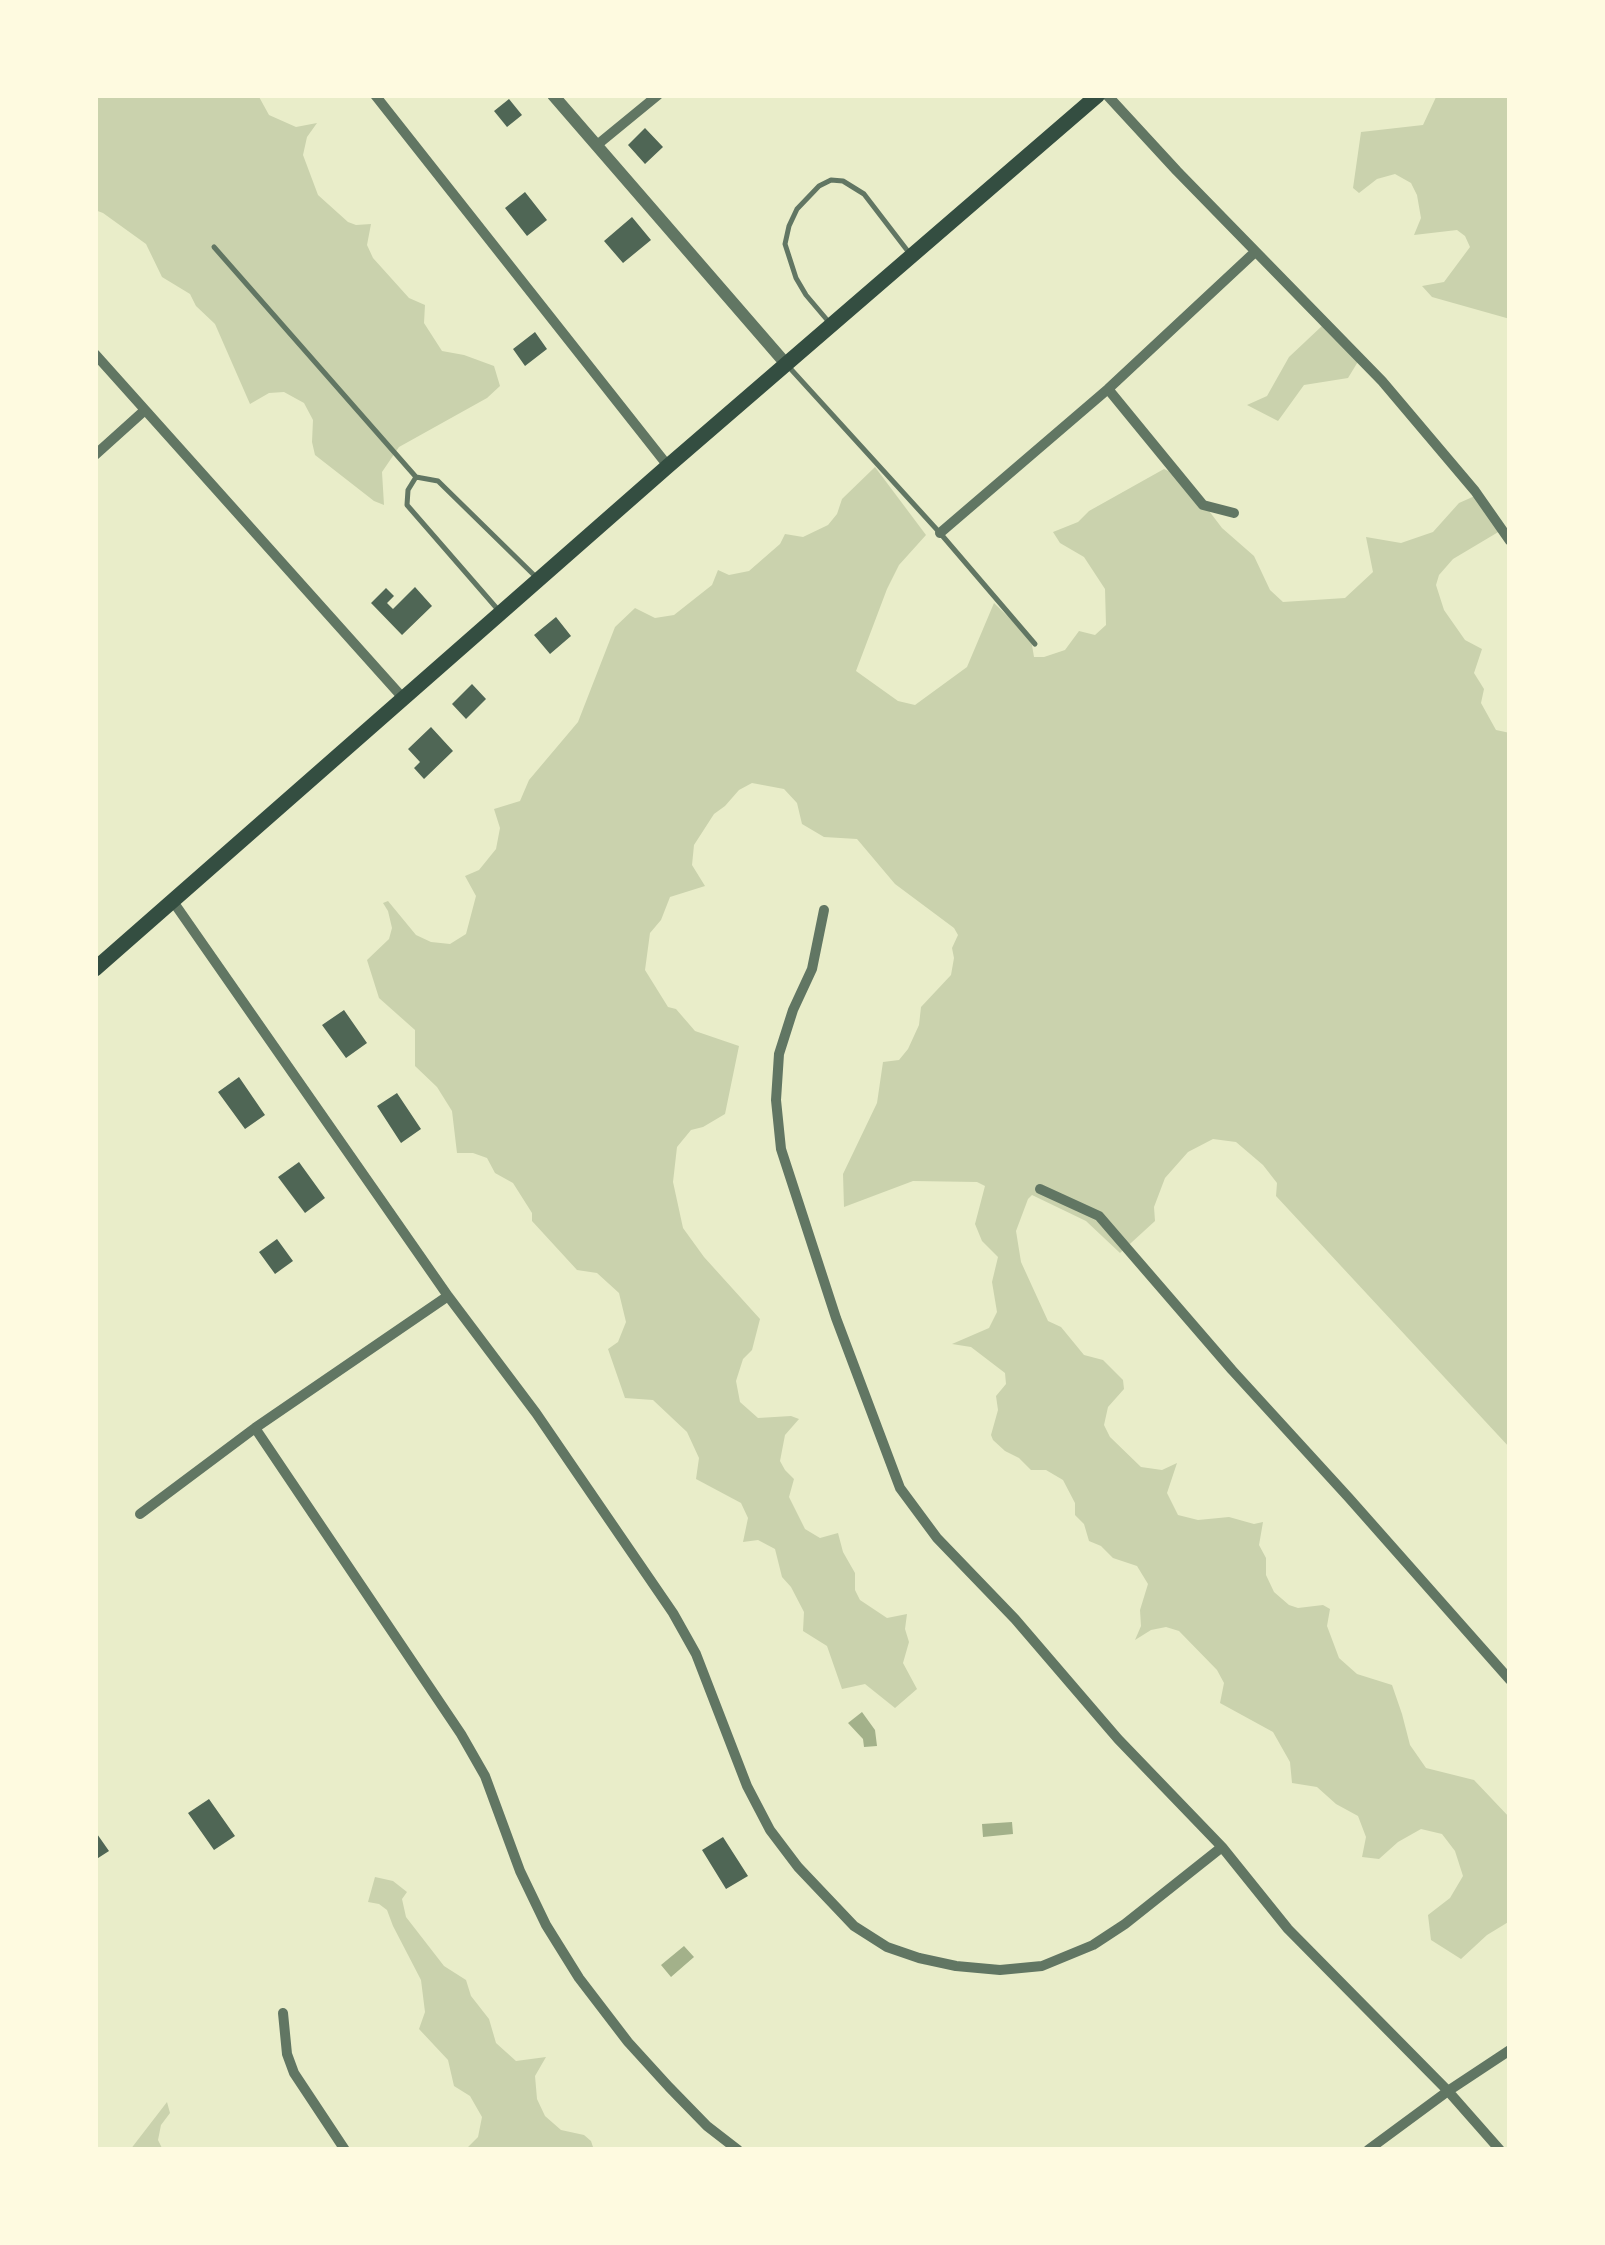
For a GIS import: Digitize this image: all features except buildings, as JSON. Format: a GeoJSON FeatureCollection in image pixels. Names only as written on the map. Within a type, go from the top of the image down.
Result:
{"type":"FeatureCollection","features":[{"type":"Feature","properties":{"kind":"main road"},"geometry":{"type":"LineString","coordinates":[[95,969],[1098,95]]}},
{"type":"Feature","properties":{"kind":"street"},"geometry":{"type":"LineString","coordinates":[[375,95],[668,466]]}},
{"type":"Feature","properties":{"kind":"street"},"geometry":{"type":"LineString","coordinates":[[553,95],[786,364]]}},
{"type":"Feature","properties":{"kind":"street"},"geometry":{"type":"LineString","coordinates":[[597,145],[658,95]]}},
{"type":"Feature","properties":{"kind":"street"},"geometry":{"type":"LineString","coordinates":[[1107,95],[1382,381],[1475,491],[1510,541]]}},
{"type":"Feature","properties":{"kind":"street"},"geometry":{"type":"LineString","coordinates":[[940,532],[1108,389],[1256,252]]}},
{"type":"Feature","properties":{"kind":"street"},"geometry":{"type":"LineString","coordinates":[[95,354],[403,698]]}},
{"type":"Feature","properties":{"kind":"street"},"geometry":{"type":"LineString","coordinates":[[1108,389],[1203,505],[1234,513]]}},
{"type":"Feature","properties":{"kind":"street"},"geometry":{"type":"LineString","coordinates":[[95,455],[144,410]]}},
{"type":"Feature","properties":{"kind":"street"},"geometry":{"type":"LineString","coordinates":[[172,900],[673,1613],[696,1654],[747,1786],[770,1830],[798,1867],[854,1926],[887,1948],[938,1962],[1000,1970],[1042,1966],[1092,1945],[1124,1924],[1222,1847]]}},
{"type":"Feature","properties":{"kind":"street"},"geometry":{"type":"LineString","coordinates":[[824,910],[812,968],[779,1054],[776,1100],[781,1150],[836,1318],[900,1488],[937,1538],[1014,1619],[1118,1739],[1222,1847],[1288,1929],[1448,2091],[1500,2150]]}},
{"type":"Feature","properties":{"kind":"street"},"geometry":{"type":"LineString","coordinates":[[1040,1188],[1099,1216],[1510,1680]]}},
{"type":"Feature","properties":{"kind":"street"},"geometry":{"type":"LineString","coordinates":[[140,1514],[256,1428],[448,1296]]}},
{"type":"Feature","properties":{"kind":"street"},"geometry":{"type":"LineString","coordinates":[[256,1428],[461,1734],[485,1776],[520,1871],[546,1925],[579,1978],[669,2088],[738,2150]]}},
{"type":"Feature","properties":{"kind":"street"},"geometry":{"type":"LineString","coordinates":[[283,2013],[287,2054],[294,2073],[345,2150]]}},
{"type":"Feature","properties":{"kind":"street"},"geometry":{"type":"LineString","coordinates":[[1368,2150],[1510,2050]]}},
{"type":"Feature","properties":{"kind":"lane"},"geometry":{"type":"LineString","coordinates":[[831,326],[796,278],[785,244],[798,210],[819,186],[831,180],[843,181],[864,194],[912,256]]}},
{"type":"Feature","properties":{"kind":"lane"},"geometry":{"type":"LineString","coordinates":[[214,247],[416,477],[438,481],[539,580]]}},
{"type":"Feature","properties":{"kind":"lane"},"geometry":{"type":"LineString","coordinates":[[786,364],[940,532],[1034,644]]}},
{"type":"Feature","properties":{"kind":"lane"},"geometry":{"type":"LineString","coordinates":[[416,477],[408,490],[407,505],[501,614]]}},
{"type":"Feature","properties":{"kind":"shaded area"},"geometry":{"type":"Polygon","coordinates":[[[95,95],[258,95],[269,115],[296,127],[317,123],[307,137],[303,155],[318,195],[348,222],[371,224],[367,245],[373,258],[409,298],[425,305],[424,323],[442,351],[494,366],[500,386],[487,398],[399,447],[382,472],[384,505],[315,455],[313,420],[304,403],[284,392],[269,393],[250,404],[215,324],[196,306],[190,294],[162,277],[146,244],[95,210],[95,95]]]}},
{"type":"Feature","properties":{"kind":"shaded area"},"geometry":{"type":"Polygon","coordinates":[[[1437,95],[1510,95],[1510,319],[1432,297],[1422,286],[1444,282],[1470,247],[1457,230],[1414,235],[1421,218],[1411,183],[1395,174],[1377,179],[1359,193],[1353,188],[1361,132],[1423,125],[1437,95]]]}},
{"type":"Feature","properties":{"kind":"shaded area"},"geometry":{"type":"Polygon","coordinates":[[[1323,325],[1359,360],[1348,378],[1304,385],[1278,421],[1247,405],[1267,396],[1289,357],[1323,325]]]}},
{"type":"Feature","properties":{"kind":"shaded area"},"geometry":{"type":"Polygon","coordinates":[[[875,467],[926,535],[899,565],[856,671],[898,701],[915,705],[967,667],[994,603],[1031,639],[1034,657],[1065,650],[1079,631],[1095,635],[1106,625],[1105,589],[1084,557],[1060,543],[1053,532],[1078,522],[1089,511],[1164,469],[1184,478],[1222,528],[1254,556],[1270,590],[1283,602],[1345,598],[1373,572],[1366,537],[1401,543],[1433,532],[1459,503],[1477,495],[1500,531],[1453,559],[1436,585],[1444,610],[1465,640],[1482,649],[1474,673],[1484,689],[1481,703],[1496,730],[1510,733],[1510,1448],[1276,1196],[1277,1183],[1236,1142],[1213,1139],[1188,1152],[1165,1178],[1154,1207],[1155,1221],[1120,1253],[1086,1221],[1032,1195],[1016,1231],[1021,1262],[1048,1321],[1061,1327],[1084,1355],[1103,1360],[1123,1380],[1124,1389],[1108,1407],[1104,1425],[1110,1437],[1141,1467],[1162,1470],[1177,1463],[1167,1493],[1178,1515],[1198,1520],[1229,1517],[1254,1524],[1263,1522],[1259,1545],[1274,1592],[1298,1608],[1323,1605],[1330,1609],[1327,1626],[1339,1658],[1357,1674],[1392,1685],[1410,1745],[1426,1768],[1474,1780],[1510,1818],[1510,1921],[1487,1935],[1461,1959],[1431,1940],[1428,1915],[1450,1898],[1463,1876],[1455,1851],[1442,1834],[1421,1829],[1379,1859],[1362,1857],[1366,1837],[1358,1816],[1317,1787],[1292,1783],[1290,1762],[1273,1732],[1220,1703],[1224,1683],[1217,1670],[1179,1631],[1166,1627],[1151,1630],[1135,1640],[1148,1584],[1137,1566],[1113,1558],[1089,1541],[1063,1480],[1046,1470],[1031,1470],[993,1440],[996,1396],[1006,1384],[1005,1373],[971,1347],[952,1344],[989,1328],[997,1312],[992,1282],[998,1257],[982,1241],[975,1224],[985,1186],[977,1182],[913,1181],[844,1207],[843,1174],[877,1103],[883,1062],[899,1060],[908,1049],[919,1025],[921,1007],[951,975],[952,948],[958,935],[895,884],[857,839],[824,837],[802,824],[797,803],[784,789],[752,783],[739,790],[714,814],[694,845],[692,865],[705,886],[670,897],[661,920],[650,933],[645,970],[668,1007],[676,1009],[695,1031],[739,1046],[725,1114],[691,1130],[677,1147],[673,1182],[683,1228],[760,1319],[752,1350],[743,1359],[736,1381],[740,1402],[758,1418],[799,1419],[785,1435],[780,1461],[794,1479],[789,1497],[805,1529],[820,1538],[838,1533],[855,1573],[855,1590],[860,1600],[887,1618],[907,1614],[905,1629],[909,1642],[903,1663],[917,1689],[895,1708],[865,1684],[842,1689],[827,1646],[803,1631],[804,1612],[782,1577],[775,1549],[758,1540],[743,1542],[748,1518],[741,1503],[696,1479],[699,1458],[687,1432],[653,1400],[625,1398],[608,1349],[618,1342],[626,1322],[619,1293],[597,1273],[577,1270],[532,1221],[532,1213],[513,1183],[495,1173],[487,1158],[457,1153],[452,1111],[437,1087],[415,1066],[415,1030],[379,998],[367,960],[389,939],[392,928],[383,903],[388,901],[416,935],[431,942],[450,944],[466,934],[476,896],[465,876],[479,870],[496,849],[500,828],[494,809],[520,801],[529,780],[578,722],[615,627],[635,608],[655,618],[674,615],[712,585],[718,570],[729,575],[749,571],[780,544],[785,534],[803,537],[828,525],[842,499],[875,467]]]}},
{"type":"Feature","properties":{"kind":"shaded area"},"geometry":{"type":"Polygon","coordinates":[[[862,1712],[875,1730],[877,1746],[864,1747],[863,1739],[848,1723],[862,1712]]]}},
{"type":"Feature","properties":{"kind":"shaded area"},"geometry":{"type":"Polygon","coordinates":[[[1012,1822],[1013,1834],[983,1837],[982,1824],[1012,1822]]]}},
{"type":"Feature","properties":{"kind":"shaded area"},"geometry":{"type":"Polygon","coordinates":[[[375,1877],[393,1881],[407,1892],[402,1899],[406,1917],[444,1966],[466,1980],[471,1996],[489,2019],[496,2043],[516,2061],[546,2057],[535,2076],[537,2099],[545,2116],[561,2130],[584,2135],[594,2150],[466,2149],[478,2137],[482,2117],[470,2096],[454,2086],[448,2060],[419,2029],[425,2012],[421,1980],[387,1910],[368,1902],[375,1877]]]}},
{"type":"Feature","properties":{"kind":"shaded area"},"geometry":{"type":"Polygon","coordinates":[[[684,1946],[694,1957],[671,1977],[661,1965],[684,1946]]]}},
{"type":"Feature","properties":{"kind":"shaded area"},"geometry":{"type":"Polygon","coordinates":[[[167,2102],[170,2113],[161,2125],[158,2140],[163,2150],[130,2150],[167,2102]]]}}]}
